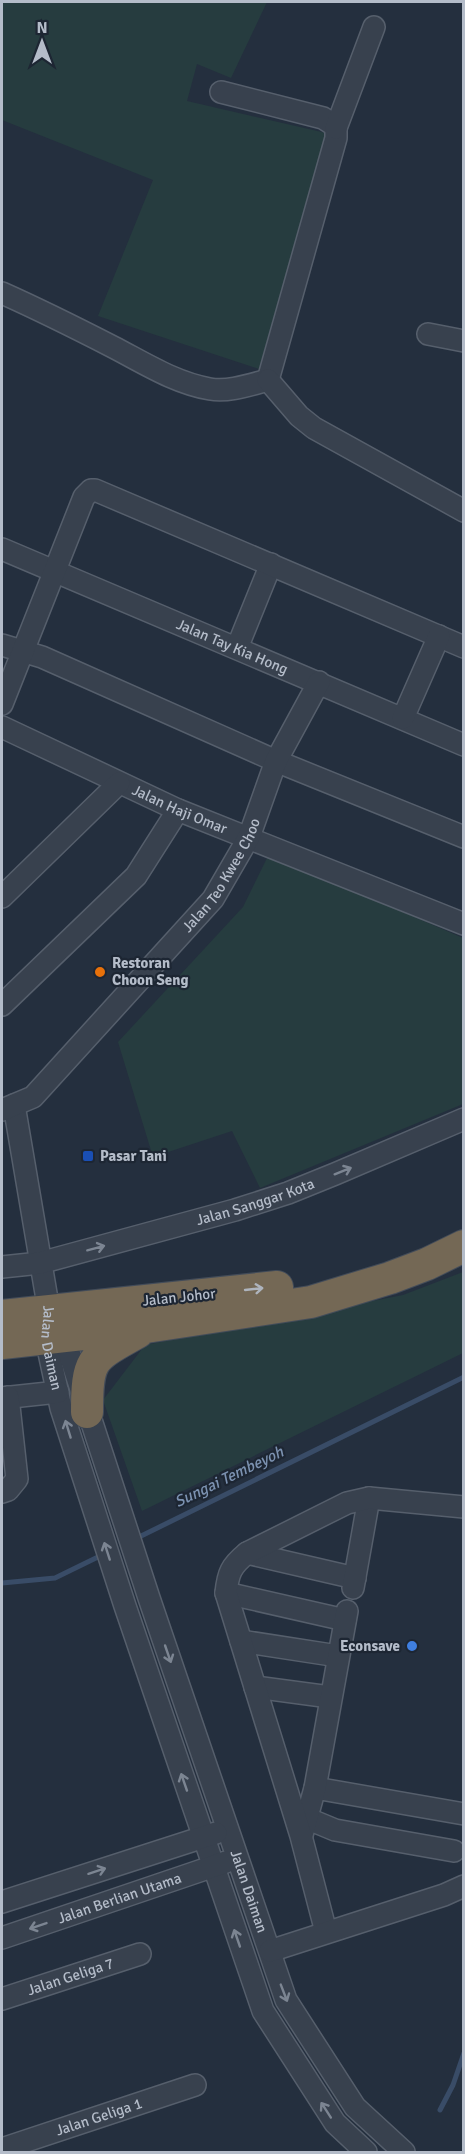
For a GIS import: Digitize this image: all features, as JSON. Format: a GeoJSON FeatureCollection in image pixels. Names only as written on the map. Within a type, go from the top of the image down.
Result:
{"type":"FeatureCollection","features":[{"type":"Feature","properties":{"kind":"highway","name":"Jalan Johor"},"geometry":{"type":"LineString","coordinates":[[2,1316],[53,1329],[147,1327],[311,1302],[390,1278],[427,1264],[464,1246]]}},
{"type":"Feature","properties":{"kind":"highway","name":"Jalan Johor"},"geometry":{"type":"LineString","coordinates":[[2,1343],[53,1329],[309,1284],[356,1287]]}},
{"type":"Feature","properties":{"kind":"highway"},"geometry":{"type":"LineString","coordinates":[[87,1412],[87,1381],[96,1358],[147,1327]]}},
{"type":"Feature","properties":{"kind":"street"},"geometry":{"type":"LineString","coordinates":[[268,380],[320,198],[336,138],[336,128],[374,27]]}},
{"type":"Feature","properties":{"kind":"street"},"geometry":{"type":"LineString","coordinates":[[221,92],[322,118],[336,128]]}},
{"type":"Feature","properties":{"kind":"street"},"geometry":{"type":"LineString","coordinates":[[2,293],[52,315],[170,376],[193,384],[211,389],[229,389],[268,380]]}},
{"type":"Feature","properties":{"kind":"street"},"geometry":{"type":"LineString","coordinates":[[428,334],[464,341]]}},
{"type":"Feature","properties":{"kind":"street"},"geometry":{"type":"LineString","coordinates":[[268,380],[299,416],[314,428],[464,512]]}},
{"type":"Feature","properties":{"kind":"street"},"geometry":{"type":"LineString","coordinates":[[2,704],[84,497],[91,490],[272,564],[464,647]]}},
{"type":"Feature","properties":{"kind":"street","name":"Jalan Tay Kia Hong"},"geometry":{"type":"LineString","coordinates":[[2,549],[464,745]]}},
{"type":"Feature","properties":{"kind":"street"},"geometry":{"type":"LineString","coordinates":[[237,648],[272,564]]}},
{"type":"Feature","properties":{"kind":"street"},"geometry":{"type":"LineString","coordinates":[[403,718],[439,636]]}},
{"type":"Feature","properties":{"kind":"street"},"geometry":{"type":"LineString","coordinates":[[2,645],[42,657],[276,761],[464,837]]}},
{"type":"Feature","properties":{"kind":"street","name":"Jalan Teo Kwee Choo"},"geometry":{"type":"LineString","coordinates":[[8,1108],[33,1097],[213,899],[249,837],[276,761],[319,682]]}},
{"type":"Feature","properties":{"kind":"street","name":"Jalan Haji Omar"},"geometry":{"type":"LineString","coordinates":[[2,727],[178,810],[464,924]]}},
{"type":"Feature","properties":{"kind":"street"},"geometry":{"type":"LineString","coordinates":[[6,888],[119,783]]}},
{"type":"Feature","properties":{"kind":"street"},"geometry":{"type":"LineString","coordinates":[[2,1005],[136,876],[178,810]]}},
{"type":"Feature","properties":{"kind":"street"},"geometry":{"type":"LineString","coordinates":[[8,1108],[53,1329]]}},
{"type":"Feature","properties":{"kind":"street","name":"Jalan Sanggar Kota"},"geometry":{"type":"LineString","coordinates":[[2,1267],[40,1263],[224,1213],[288,1193],[464,1119]]}},
{"type":"Feature","properties":{"kind":"street","name":"Jalan Daiman"},"geometry":{"type":"LineString","coordinates":[[53,1329],[58,1392],[86,1485],[124,1606],[263,2011],[335,2123],[366,2152]]}},
{"type":"Feature","properties":{"kind":"street","name":"Jalan Daiman"},"geometry":{"type":"LineString","coordinates":[[53,1329],[87,1412],[286,2000],[355,2107],[404,2152]]}},
{"type":"Feature","properties":{"kind":"street"},"geometry":{"type":"LineString","coordinates":[[2,1492],[8,1490],[16,1479],[5,1398],[58,1392]]}},
{"type":"Feature","properties":{"kind":"street"},"geometry":{"type":"LineString","coordinates":[[326,1932],[304,1827],[255,1687],[226,1593],[227,1579],[234,1564],[247,1553],[347,1503],[369,1498],[464,1507]]}},
{"type":"Feature","properties":{"kind":"street"},"geometry":{"type":"LineString","coordinates":[[247,1553],[354,1583],[369,1498]]}},
{"type":"Feature","properties":{"kind":"street"},"geometry":{"type":"LineString","coordinates":[[226,1593],[346,1615],[315,1788],[304,1827]]}},
{"type":"Feature","properties":{"kind":"street"},"geometry":{"type":"LineString","coordinates":[[241,1641],[338,1656]]}},
{"type":"Feature","properties":{"kind":"street"},"geometry":{"type":"LineString","coordinates":[[255,1687],[330,1697]]}},
{"type":"Feature","properties":{"kind":"street"},"geometry":{"type":"LineString","coordinates":[[315,1788],[464,1814]]}},
{"type":"Feature","properties":{"kind":"street"},"geometry":{"type":"LineString","coordinates":[[304,1827],[335,1830],[454,1851]]}},
{"type":"Feature","properties":{"kind":"street"},"geometry":{"type":"LineString","coordinates":[[2,1902],[228,1829]]}},
{"type":"Feature","properties":{"kind":"street","name":"Jalan Berlian Utama"},"geometry":{"type":"LineString","coordinates":[[2,1938],[238,1858]]}},
{"type":"Feature","properties":{"kind":"street"},"geometry":{"type":"LineString","coordinates":[[270,1951],[444,1895],[464,1886]]}},
{"type":"Feature","properties":{"kind":"street","name":"Jalan Geliga 7"},"geometry":{"type":"LineString","coordinates":[[2,1999],[140,1954]]}},
{"type":"Feature","properties":{"kind":"street","name":"Jalan Geliga 1"},"geometry":{"type":"LineString","coordinates":[[2,2149],[195,2085]]}},
{"type":"Feature","properties":{"kind":"green space"},"geometry":{"type":"Polygon","coordinates":[[[2,2],[267,2],[231,78],[197,64],[187,101],[326,133],[259,369],[98,316],[153,180],[2,120],[2,2]]]}},
{"type":"Feature","properties":{"kind":"green space"},"geometry":{"type":"Polygon","coordinates":[[[269,854],[463,938],[463,1104],[260,1188],[232,1131],[153,1157],[118,1042],[243,907],[269,854]]]}},
{"type":"Feature","properties":{"kind":"green space"},"geometry":{"type":"Polygon","coordinates":[[[463,1272],[463,1353],[142,1511],[103,1400],[145,1345],[403,1295],[463,1272]]]}},
{"type":"Feature","properties":{"kind":"waterway","name":"Sungai Tembeyoh"},"geometry":{"type":"LineString","coordinates":[[135,1539],[464,1377]]}},
{"type":"Feature","properties":{"kind":"waterway","name":"Sungai Tembeyoh"},"geometry":{"type":"LineString","coordinates":[[2,1583],[55,1578],[102,1555]]}},
{"type":"Feature","properties":{"kind":"waterway"},"geometry":{"type":"LineString","coordinates":[[440,2110],[453,2085],[464,2053]]}},
{"type":"Feature","properties":{"kind":"place","name":"Restoran Choon Seng"},"geometry":{"type":"Point","coordinates":[100,972]}},
{"type":"Feature","properties":{"kind":"place","name":"Pasar Tani"},"geometry":{"type":"Point","coordinates":[88,1156]}},
{"type":"Feature","properties":{"kind":"place","name":"Econsave"},"geometry":{"type":"Point","coordinates":[412,1646]}}]}
